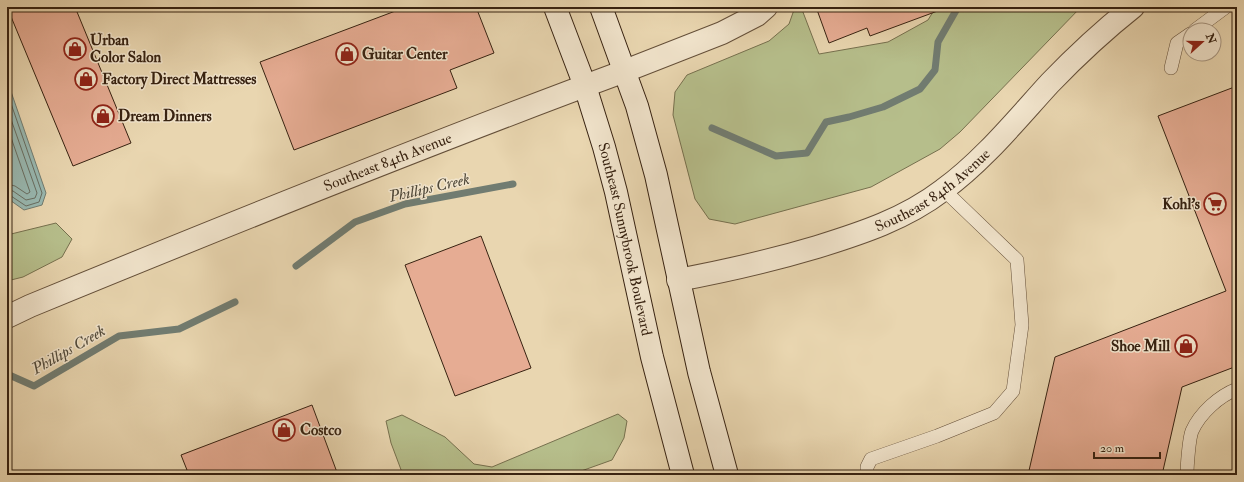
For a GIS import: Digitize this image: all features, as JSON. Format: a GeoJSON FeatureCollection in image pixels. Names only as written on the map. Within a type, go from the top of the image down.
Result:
{"type":"FeatureCollection","features":[{"type":"Feature","properties":{"kind":"street","name":"Southeast Sunnybrook Boulevard"},"geometry":{"type":"LineString","coordinates":[[555,7],[585,86],[616,192],[652,357],[683,475]]}},
{"type":"Feature","properties":{"kind":"street"},"geometry":{"type":"LineString","coordinates":[[601,7],[637,106],[656,174],[699,372],[727,475]]}},
{"type":"Feature","properties":{"kind":"street","name":"Southeast 84th Avenue"},"geometry":{"type":"LineString","coordinates":[[7,317],[30,306],[238,221],[722,33],[757,15],[766,7]]}},
{"type":"Feature","properties":{"kind":"street","name":"Southeast 84th Avenue"},"geometry":{"type":"LineString","coordinates":[[678,280],[734,270],[776,259],[863,233],[907,214],[944,190],[973,165],[1074,59],[1133,7]]}},
{"type":"Feature","properties":{"kind":"lane"},"geometry":{"type":"LineString","coordinates":[[1206,22],[1226,7]]}},
{"type":"Feature","properties":{"kind":"lane"},"geometry":{"type":"LineString","coordinates":[[1171,68],[1178,43],[1182,40]]}},
{"type":"Feature","properties":{"kind":"lane"},"geometry":{"type":"LineString","coordinates":[[867,475],[867,467],[871,460],[994,413],[1013,391],[1022,325],[1017,260],[944,190]]}},
{"type":"Feature","properties":{"kind":"lane"},"geometry":{"type":"LineString","coordinates":[[1187,475],[1192,432],[1205,412],[1227,393],[1237,389]]}},
{"type":"Feature","properties":{"kind":"green space"},"geometry":{"type":"Polygon","coordinates":[[[795,7],[801,7],[819,54],[888,42],[928,20],[936,7],[1081,7],[960,132],[940,149],[871,187],[735,224],[709,219],[695,199],[673,115],[675,92],[687,75],[769,41],[789,24],[795,7]]]}},
{"type":"Feature","properties":{"kind":"green space"},"geometry":{"type":"Polygon","coordinates":[[[56,223],[72,239],[62,257],[23,277],[7,281],[7,235],[56,223]]]}},
{"type":"Feature","properties":{"kind":"green space"},"geometry":{"type":"Polygon","coordinates":[[[618,414],[627,421],[624,438],[612,460],[570,475],[403,475],[391,443],[386,421],[402,415],[445,437],[474,464],[492,467],[618,414]]]}},
{"type":"Feature","properties":{"kind":"water"},"geometry":{"type":"Polygon","coordinates":[[[7,80],[46,193],[42,205],[24,210],[7,198],[7,80]]]}},
{"type":"Feature","properties":{"kind":"building"},"geometry":{"type":"Polygon","coordinates":[[[7,7],[75,7],[131,143],[73,166],[7,7]]]}},
{"type":"Feature","properties":{"kind":"building"},"geometry":{"type":"Polygon","coordinates":[[[406,7],[476,7],[494,53],[450,70],[457,88],[294,150],[260,62],[406,7]]]}},
{"type":"Feature","properties":{"kind":"building"},"geometry":{"type":"Polygon","coordinates":[[[816,7],[943,7],[943,9],[870,36],[867,28],[829,43],[816,7]]]}},
{"type":"Feature","properties":{"kind":"building"},"geometry":{"type":"Polygon","coordinates":[[[1237,86],[1237,366],[1182,387],[1162,475],[1028,475],[1055,357],[1226,291],[1158,116],[1237,86]]]}},
{"type":"Feature","properties":{"kind":"building"},"geometry":{"type":"Polygon","coordinates":[[[481,236],[531,368],[455,396],[405,265],[481,236]]]}},
{"type":"Feature","properties":{"kind":"building","name":"Costco"},"geometry":{"type":"Polygon","coordinates":[[[312,405],[338,475],[189,475],[181,455],[312,405]]]}},
{"type":"Feature","properties":{"kind":"waterway","name":"Phillips Creek"},"geometry":{"type":"LineString","coordinates":[[712,128],[776,156],[807,153],[826,122],[883,107],[920,89],[935,70],[938,42],[958,7]]}},
{"type":"Feature","properties":{"kind":"waterway","name":"Phillips Creek"},"geometry":{"type":"LineString","coordinates":[[296,266],[355,222],[405,204],[513,184]]}},
{"type":"Feature","properties":{"kind":"waterway","name":"Phillips Creek"},"geometry":{"type":"LineString","coordinates":[[7,374],[34,386],[119,336],[179,329],[235,302]]}},
{"type":"Feature","properties":{"kind":"place","name":"Urban Color Salon"},"geometry":{"type":"Point","coordinates":[75,49]}},
{"type":"Feature","properties":{"kind":"place","name":"Guitar Center"},"geometry":{"type":"Point","coordinates":[347,54]}},
{"type":"Feature","properties":{"kind":"place","name":"Factory Direct Mattresses"},"geometry":{"type":"Point","coordinates":[86,79]}},
{"type":"Feature","properties":{"kind":"place","name":"Dream Dinners"},"geometry":{"type":"Point","coordinates":[103,116]}},
{"type":"Feature","properties":{"kind":"place","name":"Kohl's"},"geometry":{"type":"Point","coordinates":[1215,204]}},
{"type":"Feature","properties":{"kind":"place","name":"Shoe Mill"},"geometry":{"type":"Point","coordinates":[1186,346]}},
{"type":"Feature","properties":{"kind":"place","name":"Costco"},"geometry":{"type":"Point","coordinates":[284,430]}}]}
